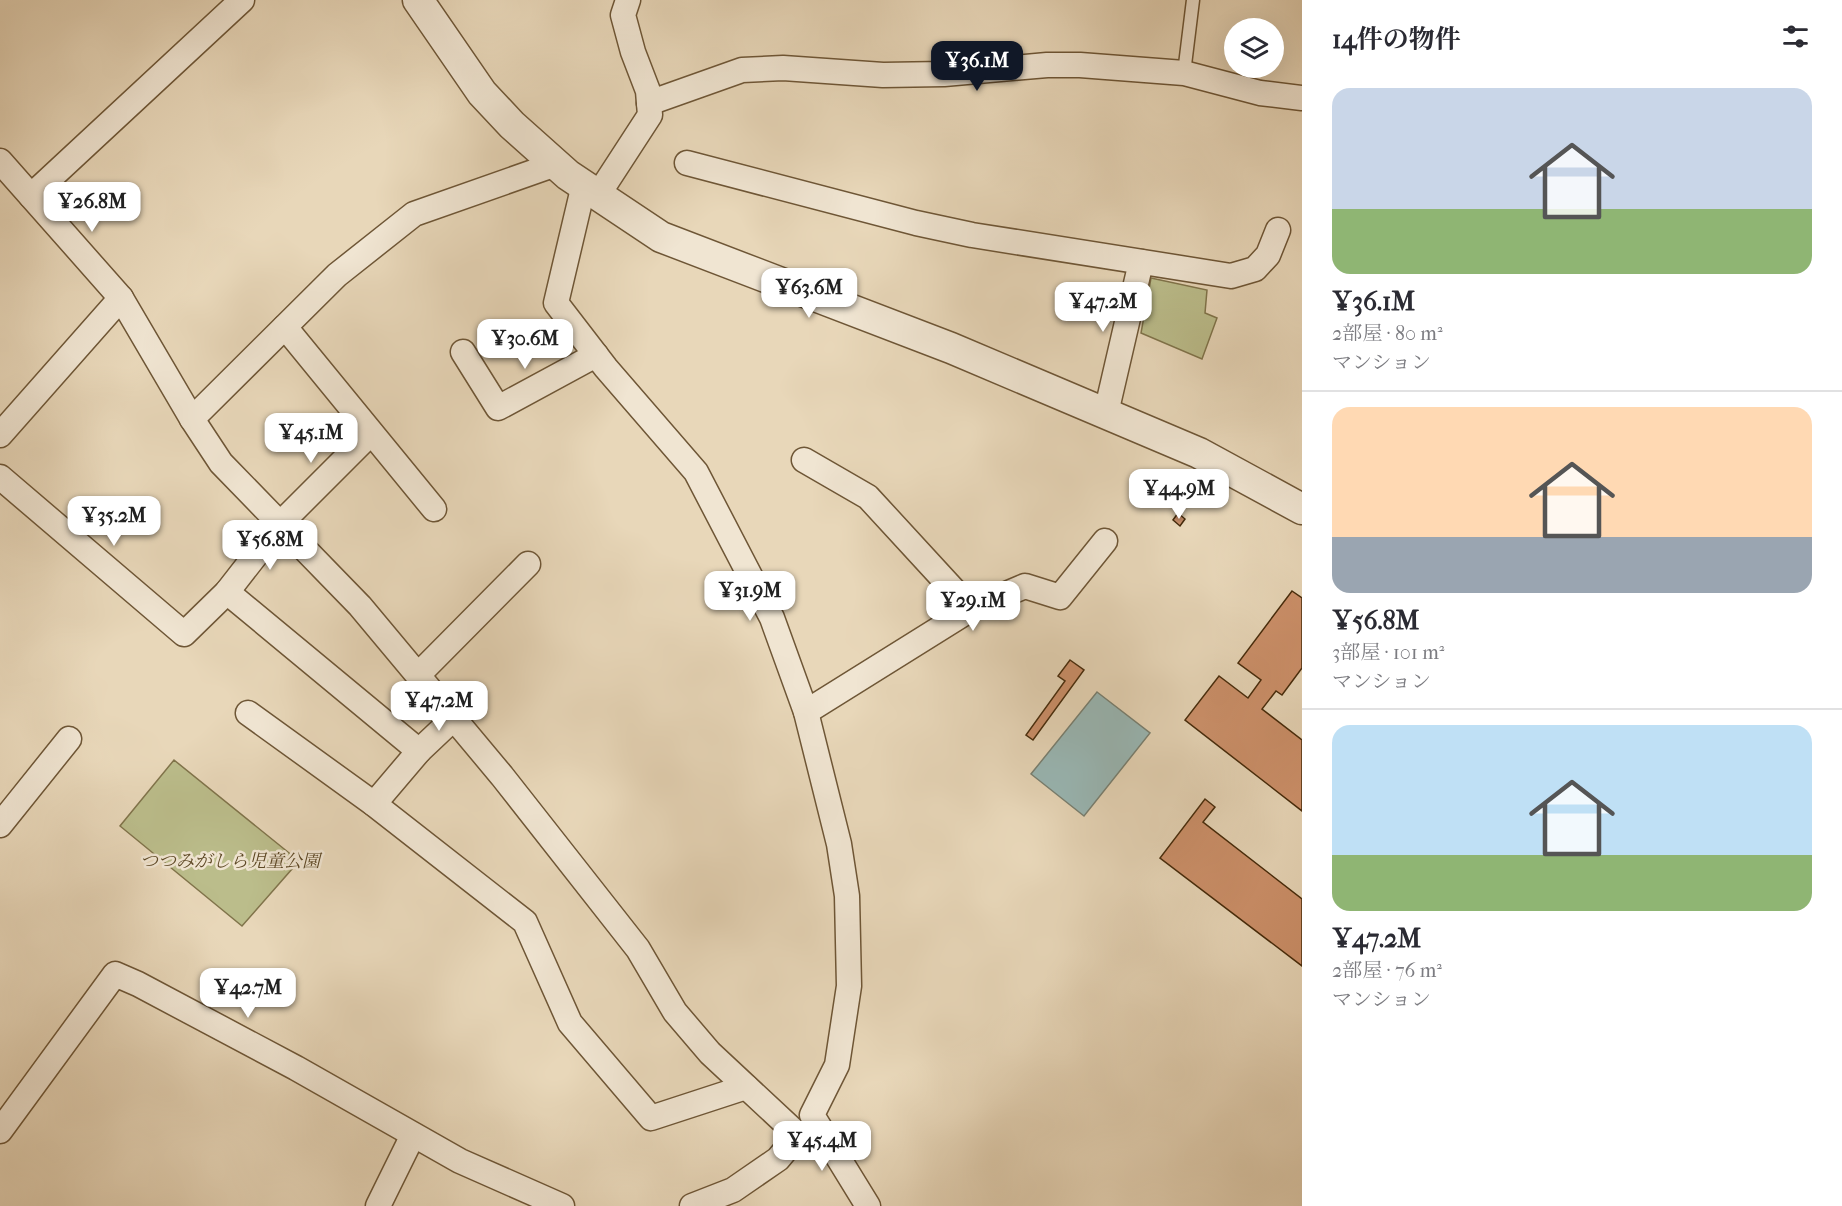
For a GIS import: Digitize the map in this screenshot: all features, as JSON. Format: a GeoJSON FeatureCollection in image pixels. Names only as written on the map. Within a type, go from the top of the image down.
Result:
{"type":"FeatureCollection","features":[{"type":"Feature","properties":{"kind":"street"},"geometry":{"type":"LineString","coordinates":[[31,196],[242,0]]}},
{"type":"Feature","properties":{"kind":"street"},"geometry":{"type":"LineString","coordinates":[[418,0],[482,93],[512,125],[589,196],[662,237],[951,348],[1199,453],[1302,509]]}},
{"type":"Feature","properties":{"kind":"street"},"geometry":{"type":"LineString","coordinates":[[628,0],[623,15],[633,52],[648,91],[650,115],[589,196],[556,303],[596,355],[696,472],[772,618],[806,712],[841,855],[847,896],[849,986],[837,1065],[812,1115],[868,1206]]}},
{"type":"Feature","properties":{"kind":"street"},"geometry":{"type":"LineString","coordinates":[[649,103],[742,70],[783,68],[883,75],[944,74],[1047,65],[1080,65],[1184,73],[1260,93],[1302,98]]}},
{"type":"Feature","properties":{"kind":"street"},"geometry":{"type":"LineString","coordinates":[[0,161],[121,298],[192,419],[221,463],[360,606],[454,718],[639,949],[675,1012],[710,1053],[798,1135],[778,1159],[733,1190],[692,1206]]}},
{"type":"Feature","properties":{"kind":"street"},"geometry":{"type":"LineString","coordinates":[[687,163],[916,223],[972,235],[1231,276],[1255,269],[1268,255],[1278,230]]}},
{"type":"Feature","properties":{"kind":"street"},"geometry":{"type":"LineString","coordinates":[[192,419],[338,275],[414,214],[556,164]]}},
{"type":"Feature","properties":{"kind":"street"},"geometry":{"type":"LineString","coordinates":[[1106,413],[1141,262]]}},
{"type":"Feature","properties":{"kind":"street"},"geometry":{"type":"LineString","coordinates":[[0,435],[121,298]]}},
{"type":"Feature","properties":{"kind":"street"},"geometry":{"type":"LineString","coordinates":[[285,327],[434,509]]}},
{"type":"Feature","properties":{"kind":"street"},"geometry":{"type":"LineString","coordinates":[[463,352],[498,408],[596,355]]}},
{"type":"Feature","properties":{"kind":"street"},"geometry":{"type":"LineString","coordinates":[[0,477],[184,634],[227,592],[280,524],[371,433]]}},
{"type":"Feature","properties":{"kind":"street"},"geometry":{"type":"LineString","coordinates":[[804,460],[868,497],[972,609]]}},
{"type":"Feature","properties":{"kind":"street"},"geometry":{"type":"LineString","coordinates":[[806,712],[972,609],[1024,585],[1060,597],[1105,541]]}},
{"type":"Feature","properties":{"kind":"street"},"geometry":{"type":"LineString","coordinates":[[418,675],[528,564]]}},
{"type":"Feature","properties":{"kind":"street"},"geometry":{"type":"LineString","coordinates":[[227,592],[419,751]]}},
{"type":"Feature","properties":{"kind":"street"},"geometry":{"type":"LineString","coordinates":[[248,713],[374,804],[525,922],[570,1023],[651,1118],[746,1087]]}},
{"type":"Feature","properties":{"kind":"street"},"geometry":{"type":"LineString","coordinates":[[374,804],[419,751],[454,718]]}},
{"type":"Feature","properties":{"kind":"street"},"geometry":{"type":"LineString","coordinates":[[0,825],[69,739]]}},
{"type":"Feature","properties":{"kind":"street"},"geometry":{"type":"LineString","coordinates":[[0,1131],[115,974],[296,1068],[460,1161],[562,1206]]}},
{"type":"Feature","properties":{"kind":"street"},"geometry":{"type":"LineString","coordinates":[[378,1206],[413,1135]]}},
{"type":"Feature","properties":{"kind":"lane"},"geometry":{"type":"LineString","coordinates":[[1184,73],[1193,0]]}},
{"type":"Feature","properties":{"kind":"green space"},"geometry":{"type":"Polygon","coordinates":[[[1151,278],[1207,290],[1205,313],[1217,318],[1202,359],[1141,333],[1151,278]]]}},
{"type":"Feature","properties":{"kind":"green space","name":"つつみがしら児童公園"},"geometry":{"type":"Polygon","coordinates":[[[174,760],[299,861],[242,926],[120,826],[174,760]]]}},
{"type":"Feature","properties":{"kind":"water"},"geometry":{"type":"Polygon","coordinates":[[[1097,692],[1150,733],[1084,816],[1031,774],[1097,692]]]}},
{"type":"Feature","properties":{"kind":"building"},"geometry":{"type":"Polygon","coordinates":[[[1178,513],[1185,519],[1180,526],[1173,520],[1178,513]]]}},
{"type":"Feature","properties":{"kind":"building"},"geometry":{"type":"Polygon","coordinates":[[[1292,591],[1302,598],[1302,668],[1282,695],[1276,691],[1262,709],[1302,740],[1302,811],[1185,720],[1219,676],[1248,698],[1261,680],[1238,663],[1292,591]]]}},
{"type":"Feature","properties":{"kind":"building"},"geometry":{"type":"Polygon","coordinates":[[[1070,660],[1084,670],[1033,740],[1026,735],[1065,681],[1058,676],[1070,660]]]}},
{"type":"Feature","properties":{"kind":"building"},"geometry":{"type":"Polygon","coordinates":[[[1205,799],[1215,807],[1203,822],[1302,899],[1302,966],[1160,858],[1205,799]]]}}]}
